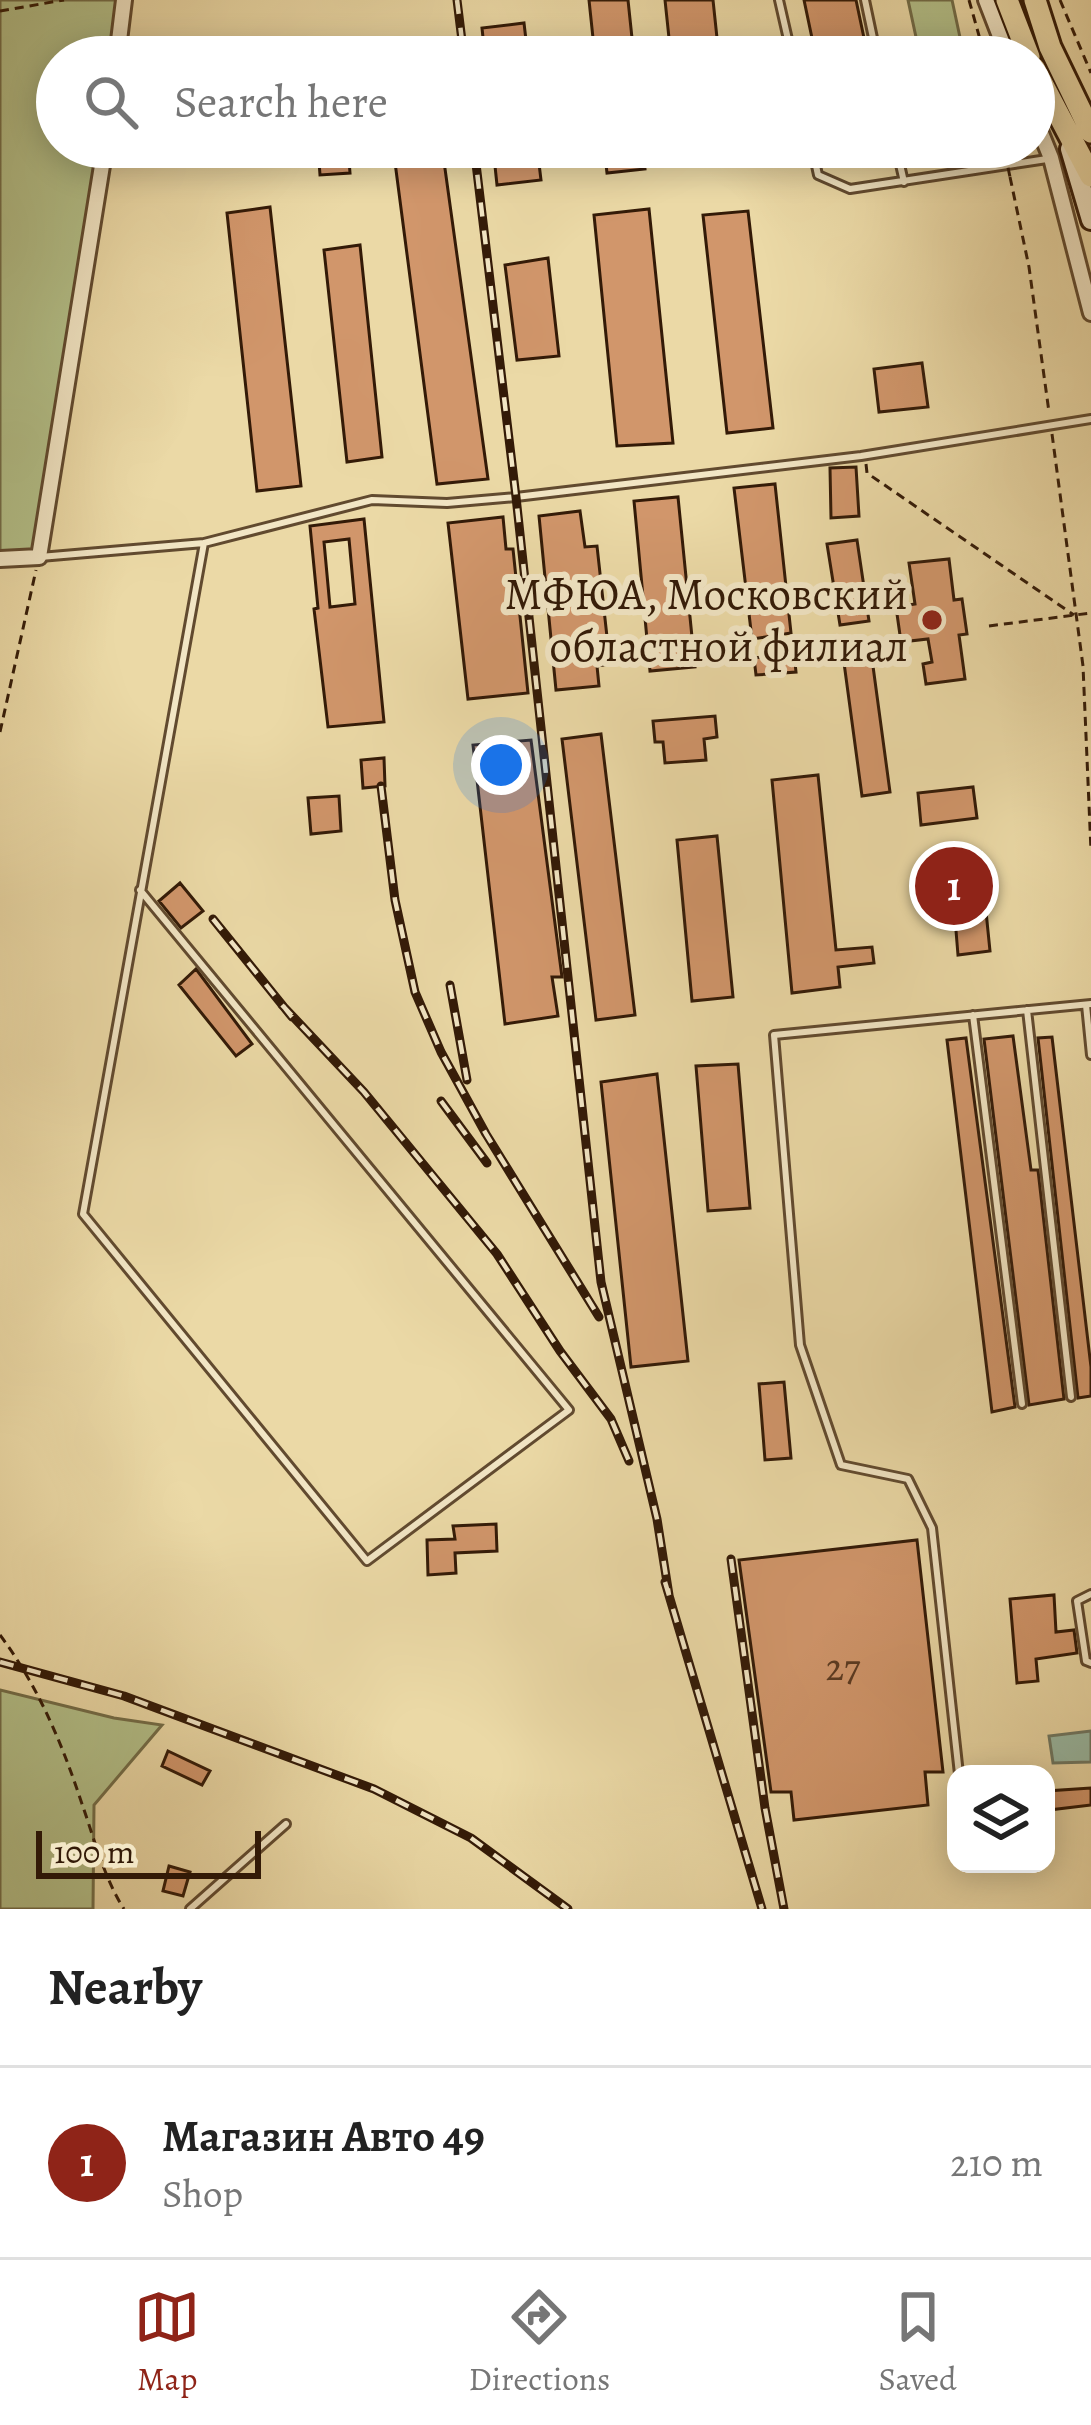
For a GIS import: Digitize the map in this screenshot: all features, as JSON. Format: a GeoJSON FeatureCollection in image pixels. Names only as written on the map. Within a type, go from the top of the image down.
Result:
{"type":"FeatureCollection","features":[{"type":"Feature","properties":{"kind":"main road"},"geometry":{"type":"LineString","coordinates":[[1007,0],[1021,36]]}},
{"type":"Feature","properties":{"kind":"main road"},"geometry":{"type":"LineString","coordinates":[[1035,0],[1046,36]]}},
{"type":"Feature","properties":{"kind":"main road"},"geometry":{"type":"LineString","coordinates":[[1055,57],[1091,132]]}},
{"type":"Feature","properties":{"kind":"main road"},"geometry":{"type":"LineString","coordinates":[[1055,111],[1091,176]]}},
{"type":"Feature","properties":{"kind":"main road"},"geometry":{"type":"LineString","coordinates":[[1063,128],[1091,220]]}},
{"type":"Feature","properties":{"kind":"street"},"geometry":{"type":"LineString","coordinates":[[120,36],[124,0]]}},
{"type":"Feature","properties":{"kind":"street"},"geometry":{"type":"LineString","coordinates":[[986,0],[1000,36]]}},
{"type":"Feature","properties":{"kind":"street"},"geometry":{"type":"LineString","coordinates":[[0,559],[39,557],[102,168]]}},
{"type":"Feature","properties":{"kind":"street"},"geometry":{"type":"LineString","coordinates":[[1054,168],[1091,313]]}},
{"type":"Feature","properties":{"kind":"lane"},"geometry":{"type":"LineString","coordinates":[[779,0],[787,36]]}},
{"type":"Feature","properties":{"kind":"lane"},"geometry":{"type":"LineString","coordinates":[[865,0],[873,36]]}},
{"type":"Feature","properties":{"kind":"lane"},"geometry":{"type":"LineString","coordinates":[[816,168],[818,175],[850,189],[990,168]]}},
{"type":"Feature","properties":{"kind":"lane"},"geometry":{"type":"LineString","coordinates":[[901,168],[904,182]]}},
{"type":"Feature","properties":{"kind":"lane"},"geometry":{"type":"LineString","coordinates":[[39,557],[204,543],[372,500],[493,500],[865,456],[1091,419]]}},
{"type":"Feature","properties":{"kind":"lane"},"geometry":{"type":"LineString","coordinates":[[140,890],[569,1410],[367,1561],[83,1214],[140,890],[204,543]]}},
{"type":"Feature","properties":{"kind":"lane"},"geometry":{"type":"LineString","coordinates":[[958,1765],[932,1528],[908,1479],[841,1465],[800,1345],[775,1035],[1089,1004],[1091,1055]]}},
{"type":"Feature","properties":{"kind":"lane"},"geometry":{"type":"LineString","coordinates":[[1027,1010],[1071,1396]]}},
{"type":"Feature","properties":{"kind":"lane"},"geometry":{"type":"LineString","coordinates":[[974,1015],[1022,1404]]}},
{"type":"Feature","properties":{"kind":"lane"},"geometry":{"type":"LineString","coordinates":[[1091,1594],[1077,1601],[1086,1661],[1091,1663]]}},
{"type":"Feature","properties":{"kind":"lane"},"geometry":{"type":"LineString","coordinates":[[190,1909],[286,1824]]}},
{"type":"Feature","properties":{"kind":"path"},"geometry":{"type":"LineString","coordinates":[[0,11],[64,0]]}},
{"type":"Feature","properties":{"kind":"path"},"geometry":{"type":"LineString","coordinates":[[969,0],[980,36]]}},
{"type":"Feature","properties":{"kind":"path"},"geometry":{"type":"LineString","coordinates":[[1060,0],[1091,73]]}},
{"type":"Feature","properties":{"kind":"path"},"geometry":{"type":"LineString","coordinates":[[1008,168],[1029,267],[1084,666],[1091,851]]}},
{"type":"Feature","properties":{"kind":"path"},"geometry":{"type":"LineString","coordinates":[[865,456],[867,473],[1076,616]]}},
{"type":"Feature","properties":{"kind":"path"},"geometry":{"type":"LineString","coordinates":[[0,732],[39,557]]}},
{"type":"Feature","properties":{"kind":"path"},"geometry":{"type":"LineString","coordinates":[[989,626],[1091,613]]}},
{"type":"Feature","properties":{"kind":"path"},"geometry":{"type":"LineString","coordinates":[[0,1635],[28,1673],[64,1750],[100,1856],[124,1909]]}},
{"type":"Feature","properties":{"kind":"green space"},"geometry":{"type":"Polygon","coordinates":[[[0,0],[124,0],[120,36],[36,36],[36,168],[102,168],[39,557],[0,559],[0,0]]]}},
{"type":"Feature","properties":{"kind":"green space"},"geometry":{"type":"Polygon","coordinates":[[[908,0],[952,0],[960,36],[916,36],[908,0]]]}},
{"type":"Feature","properties":{"kind":"green space"},"geometry":{"type":"Polygon","coordinates":[[[0,1690],[162,1725],[94,1805],[93,1909],[0,1909],[0,1690]]]}},
{"type":"Feature","properties":{"kind":"shaded area"},"geometry":{"type":"Polygon","coordinates":[[[1091,1731],[1091,1762],[1053,1763],[1049,1736],[1091,1731]]]}},
{"type":"Feature","properties":{"kind":"building"},"geometry":{"type":"Polygon","coordinates":[[[589,0],[628,0],[632,36],[593,36],[589,0]]]}},
{"type":"Feature","properties":{"kind":"building"},"geometry":{"type":"Polygon","coordinates":[[[665,0],[713,0],[717,36],[669,36],[665,0]]]}},
{"type":"Feature","properties":{"kind":"building"},"geometry":{"type":"Polygon","coordinates":[[[804,0],[856,0],[864,36],[812,36],[804,0]]]}},
{"type":"Feature","properties":{"kind":"building"},"geometry":{"type":"Polygon","coordinates":[[[524,23],[526,36],[483,36],[482,28],[524,23]]]}},
{"type":"Feature","properties":{"kind":"building"},"geometry":{"type":"Polygon","coordinates":[[[320,168],[350,168],[350,173],[320,175],[320,168]]]}},
{"type":"Feature","properties":{"kind":"building"},"geometry":{"type":"Polygon","coordinates":[[[396,168],[445,168],[488,479],[437,484],[396,168]]]}},
{"type":"Feature","properties":{"kind":"building"},"geometry":{"type":"Polygon","coordinates":[[[495,168],[540,168],[541,180],[497,185],[495,168]]]}},
{"type":"Feature","properties":{"kind":"building"},"geometry":{"type":"Polygon","coordinates":[[[606,168],[645,168],[645,169],[607,173],[606,168]]]}},
{"type":"Feature","properties":{"kind":"building"},"geometry":{"type":"Polygon","coordinates":[[[270,207],[301,486],[257,491],[227,213],[270,207]]]}},
{"type":"Feature","properties":{"kind":"building"},"geometry":{"type":"Polygon","coordinates":[[[649,209],[673,443],[617,446],[594,215],[649,209]]]}},
{"type":"Feature","properties":{"kind":"building"},"geometry":{"type":"Polygon","coordinates":[[[748,211],[773,428],[727,433],[703,215],[748,211]]]}},
{"type":"Feature","properties":{"kind":"building"},"geometry":{"type":"Polygon","coordinates":[[[360,245],[382,457],[347,462],[324,250],[360,245]]]}},
{"type":"Feature","properties":{"kind":"building"},"geometry":{"type":"Polygon","coordinates":[[[548,258],[559,356],[517,360],[505,265],[548,258]]]}},
{"type":"Feature","properties":{"kind":"building"},"geometry":{"type":"Polygon","coordinates":[[[922,363],[928,407],[879,412],[874,369],[922,363]]]}},
{"type":"Feature","properties":{"kind":"building"},"geometry":{"type":"Polygon","coordinates":[[[856,467],[859,516],[831,518],[830,468],[856,467]]]}},
{"type":"Feature","properties":{"kind":"building"},"geometry":{"type":"Polygon","coordinates":[[[775,484],[791,633],[752,639],[734,488],[775,484]]]}},
{"type":"Feature","properties":{"kind":"building"},"geometry":{"type":"Polygon","coordinates":[[[678,497],[695,667],[650,671],[634,501],[678,497]]]}},
{"type":"Feature","properties":{"kind":"building"},"geometry":{"type":"Polygon","coordinates":[[[580,511],[585,547],[597,546],[610,664],[597,666],[599,686],[556,690],[539,516],[580,511]]]}},
{"type":"Feature","properties":{"kind":"building"},"geometry":{"type":"Polygon","coordinates":[[[503,517],[506,549],[513,549],[528,693],[468,699],[448,523],[503,517]]]}},
{"type":"Feature","properties":{"kind":"building"},"geometry":{"type":"Polygon","coordinates":[[[364,519],[384,722],[328,727],[310,526],[364,519]],[[349,539],[324,542],[330,607],[355,604],[349,539]]]}},
{"type":"Feature","properties":{"kind":"building"},"geometry":{"type":"Polygon","coordinates":[[[857,540],[869,621],[840,625],[827,544],[857,540]]]}},
{"type":"Feature","properties":{"kind":"building","name":"МФЮА, Московский областной филиал"},"geometry":{"type":"Polygon","coordinates":[[[949,559],[954,600],[962,599],[967,634],[959,635],[965,679],[926,684],[923,664],[932,662],[928,639],[901,642],[896,607],[915,604],[909,563],[949,559]]]}},
{"type":"Feature","properties":{"kind":"building"},"geometry":{"type":"Polygon","coordinates":[[[870,644],[890,792],[862,796],[842,648],[870,644]]]}},
{"type":"Feature","properties":{"kind":"building"},"geometry":{"type":"Polygon","coordinates":[[[794,653],[796,672],[756,675],[754,658],[794,653]]]}},
{"type":"Feature","properties":{"kind":"building"},"geometry":{"type":"Polygon","coordinates":[[[715,716],[717,737],[704,739],[706,760],[665,763],[663,742],[655,742],[653,721],[715,716]]]}},
{"type":"Feature","properties":{"kind":"building"},"geometry":{"type":"Polygon","coordinates":[[[601,734],[635,1015],[596,1020],[562,739],[601,734]]]}},
{"type":"Feature","properties":{"kind":"building"},"geometry":{"type":"Polygon","coordinates":[[[531,740],[562,977],[552,977],[558,1016],[505,1024],[473,745],[531,740]]]}},
{"type":"Feature","properties":{"kind":"building"},"geometry":{"type":"Polygon","coordinates":[[[384,758],[385,786],[363,788],[361,760],[384,758]]]}},
{"type":"Feature","properties":{"kind":"building"},"geometry":{"type":"Polygon","coordinates":[[[818,775],[836,950],[872,947],[874,963],[838,967],[840,987],[792,993],[772,780],[818,775]]]}},
{"type":"Feature","properties":{"kind":"building"},"geometry":{"type":"Polygon","coordinates":[[[973,787],[977,818],[921,825],[918,793],[973,787]]]}},
{"type":"Feature","properties":{"kind":"building"},"geometry":{"type":"Polygon","coordinates":[[[339,796],[341,831],[311,834],[308,798],[339,796]]]}},
{"type":"Feature","properties":{"kind":"building"},"geometry":{"type":"Polygon","coordinates":[[[717,836],[733,997],[692,1001],[677,840],[717,836]]]}},
{"type":"Feature","properties":{"kind":"building"},"geometry":{"type":"Polygon","coordinates":[[[980,852],[990,951],[958,955],[954,906],[928,908],[923,867],[953,864],[952,855],[980,852]]]}},
{"type":"Feature","properties":{"kind":"building"},"geometry":{"type":"Polygon","coordinates":[[[180,883],[203,911],[181,928],[159,901],[180,883]]]}},
{"type":"Feature","properties":{"kind":"building"},"geometry":{"type":"Polygon","coordinates":[[[196,969],[252,1044],[236,1056],[179,985],[196,969]]]}},
{"type":"Feature","properties":{"kind":"building"},"geometry":{"type":"Polygon","coordinates":[[[1013,1036],[1031,1170],[1038,1170],[1064,1399],[1029,1405],[984,1039],[1013,1036]]]}},
{"type":"Feature","properties":{"kind":"building"},"geometry":{"type":"Polygon","coordinates":[[[1052,1037],[1091,1367],[1091,1396],[1078,1398],[1038,1038],[1052,1037]]]}},
{"type":"Feature","properties":{"kind":"building"},"geometry":{"type":"Polygon","coordinates":[[[966,1038],[1015,1407],[992,1412],[947,1040],[966,1038]]]}},
{"type":"Feature","properties":{"kind":"building"},"geometry":{"type":"Polygon","coordinates":[[[738,1064],[750,1208],[708,1211],[696,1066],[738,1064]]]}},
{"type":"Feature","properties":{"kind":"building"},"geometry":{"type":"Polygon","coordinates":[[[657,1074],[688,1361],[631,1367],[601,1082],[657,1074]]]}},
{"type":"Feature","properties":{"kind":"building"},"geometry":{"type":"Polygon","coordinates":[[[784,1382],[791,1458],[765,1460],[759,1384],[784,1382]]]}},
{"type":"Feature","properties":{"kind":"building"},"geometry":{"type":"Polygon","coordinates":[[[496,1524],[497,1551],[455,1553],[456,1573],[428,1575],[427,1540],[455,1539],[453,1526],[496,1524]]]}},
{"type":"Feature","properties":{"kind":"building"},"geometry":{"type":"Polygon","coordinates":[[[917,1540],[943,1772],[925,1772],[928,1805],[794,1820],[791,1792],[771,1792],[739,1560],[917,1540]]]}},
{"type":"Feature","properties":{"kind":"building"},"geometry":{"type":"Polygon","coordinates":[[[1054,1595],[1056,1632],[1074,1630],[1077,1653],[1036,1659],[1038,1681],[1017,1683],[1010,1599],[1054,1595]]]}},
{"type":"Feature","properties":{"kind":"building"},"geometry":{"type":"Polygon","coordinates":[[[168,1751],[210,1771],[202,1785],[162,1766],[168,1751]]]}},
{"type":"Feature","properties":{"kind":"building"},"geometry":{"type":"Polygon","coordinates":[[[1091,1788],[1091,1805],[1055,1809],[1055,1790],[1091,1788]]]}},
{"type":"Feature","properties":{"kind":"building"},"geometry":{"type":"Polygon","coordinates":[[[169,1866],[190,1872],[183,1896],[163,1891],[169,1866]]]}},
{"type":"Feature","properties":{"kind":"railway"},"geometry":{"type":"LineString","coordinates":[[457,0],[461,36]]}},
{"type":"Feature","properties":{"kind":"railway"},"geometry":{"type":"LineString","coordinates":[[477,168],[601,1282],[657,1519],[669,1595]]}},
{"type":"Feature","properties":{"kind":"railway"},"geometry":{"type":"LineString","coordinates":[[381,786],[395,900],[415,992],[486,1134],[599,1317]]}},
{"type":"Feature","properties":{"kind":"railway"},"geometry":{"type":"LineString","coordinates":[[213,919],[292,1017]]}},
{"type":"Feature","properties":{"kind":"railway"},"geometry":{"type":"LineString","coordinates":[[450,985],[467,1080]]}},
{"type":"Feature","properties":{"kind":"railway"},"geometry":{"type":"LineString","coordinates":[[282,1005],[364,1092],[497,1254],[611,1419],[629,1461]]}},
{"type":"Feature","properties":{"kind":"railway"},"geometry":{"type":"LineString","coordinates":[[441,1101],[487,1163]]}},
{"type":"Feature","properties":{"kind":"railway"},"geometry":{"type":"LineString","coordinates":[[731,1559],[765,1808],[784,1909]]}},
{"type":"Feature","properties":{"kind":"railway"},"geometry":{"type":"LineString","coordinates":[[665,1582],[762,1909]]}},
{"type":"Feature","properties":{"kind":"railway"},"geometry":{"type":"LineString","coordinates":[[0,1662],[124,1696],[374,1789],[471,1838],[568,1909]]}},
{"type":"Feature","properties":{"kind":"place","name":"МФЮА, Московский областной филиал"},"geometry":{"type":"Point","coordinates":[932,620]}},
{"type":"Feature","properties":{"kind":"place","name":"Магазин Авто 49"},"geometry":{"type":"Point","coordinates":[954,886]}}]}
